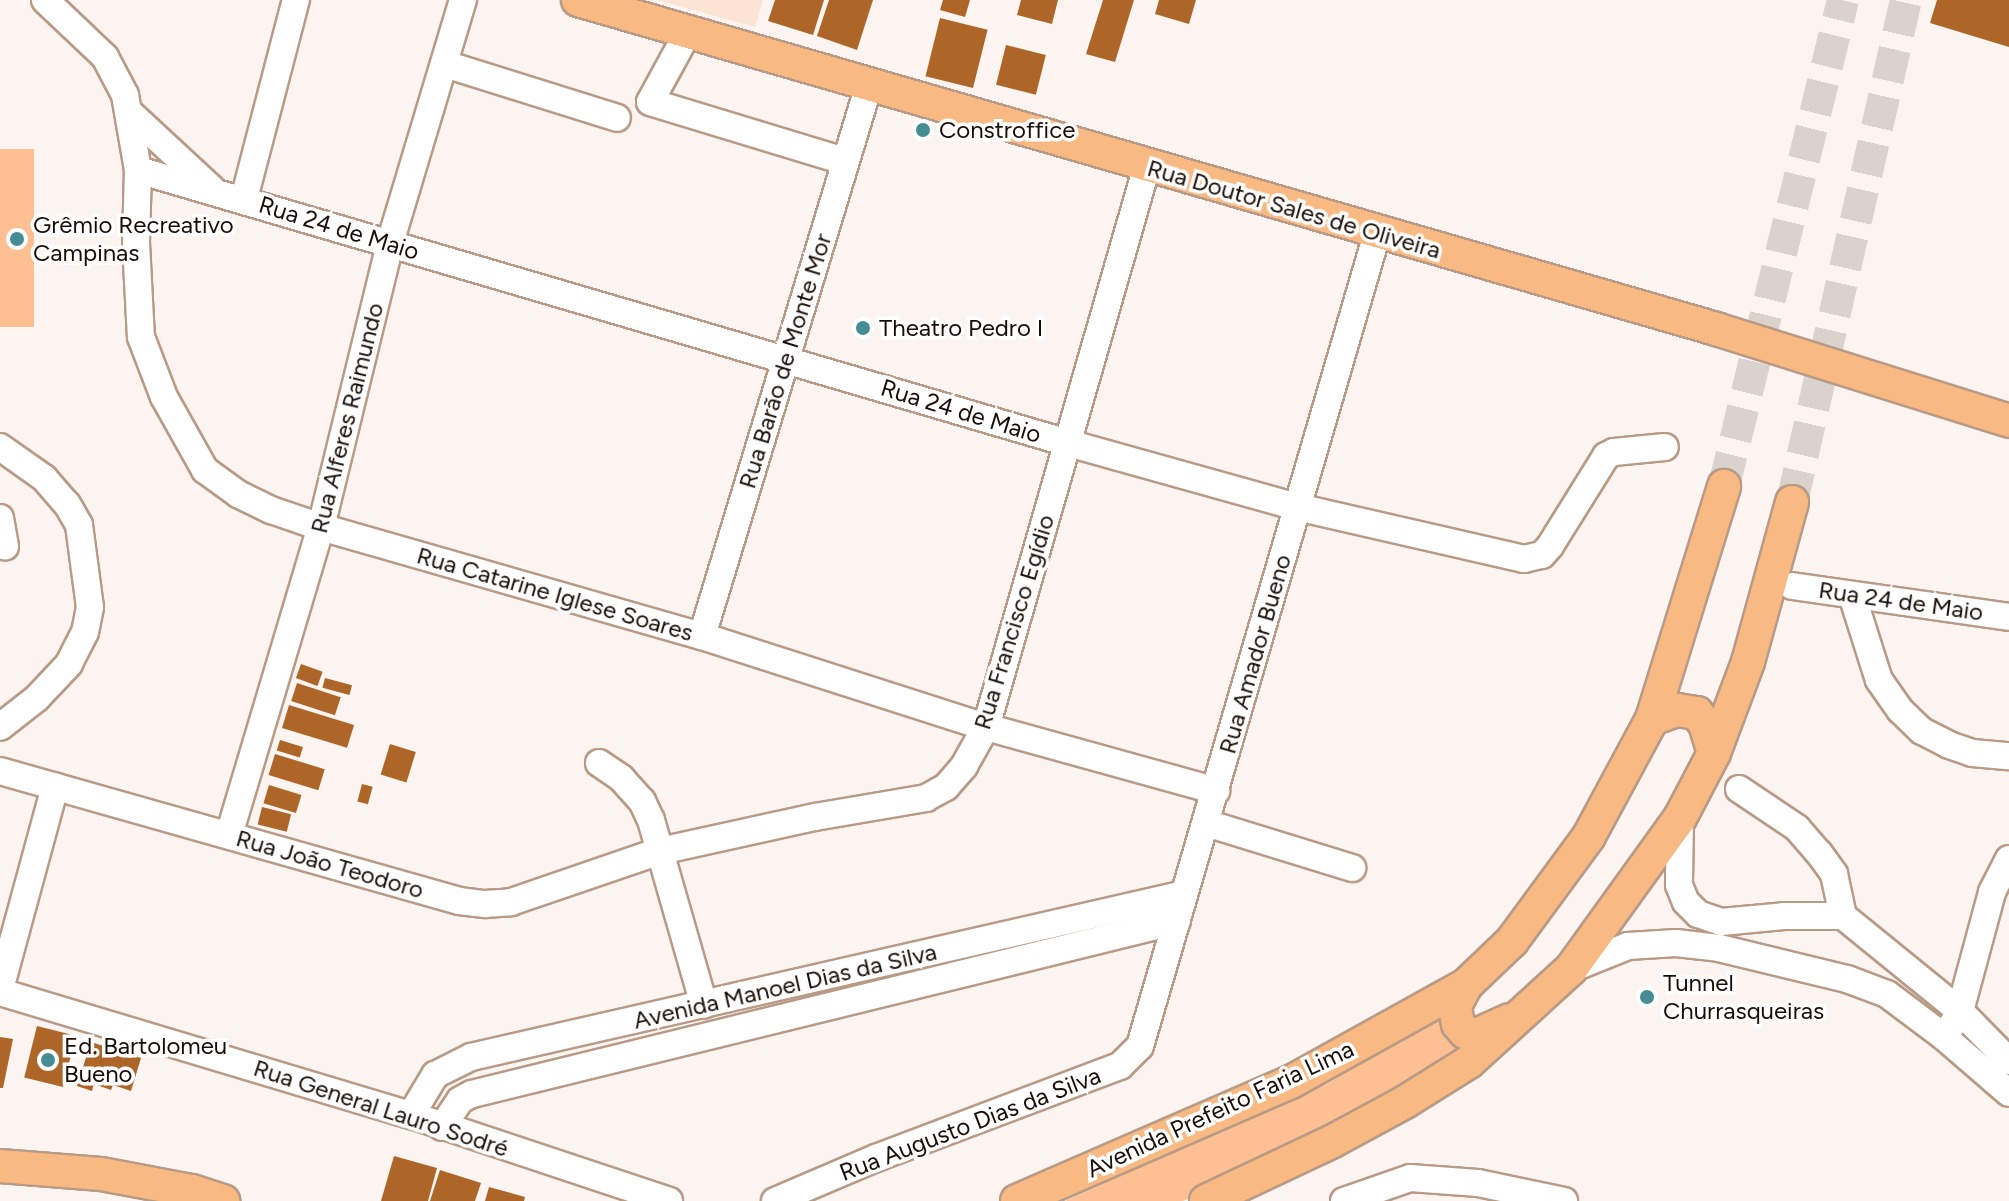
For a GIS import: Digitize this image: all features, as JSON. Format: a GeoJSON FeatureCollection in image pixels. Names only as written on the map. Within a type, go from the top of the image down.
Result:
{"type":"FeatureCollection","features":[{"type":"Feature","properties":{"kind":"main road","name":"Rua Doutor Sales de Oliveira"},"geometry":{"type":"LineString","coordinates":[[578,0],[1377,234],[1716,329],[2009,421]]}},
{"type":"Feature","properties":{"kind":"main road","name":"Avenida Prefeito Faria Lima"},"geometry":{"type":"LineString","coordinates":[[1017,1201],[1291,1082],[1466,985],[1512,941],[1589,836],[1652,719],[1724,486]]}},
{"type":"Feature","properties":{"kind":"main road"},"geometry":{"type":"LineString","coordinates":[[1206,1201],[1405,1102],[1469,1062],[1571,969],[1680,818],[1714,753],[1748,662],[1792,502]]}},
{"type":"Feature","properties":{"kind":"main road"},"geometry":{"type":"LineString","coordinates":[[1652,719],[1677,710],[1697,713],[1705,724],[1714,753]]}},
{"type":"Feature","properties":{"kind":"main road"},"geometry":{"type":"LineString","coordinates":[[1466,985],[1455,1006],[1458,1024],[1465,1032],[1476,1035],[1521,1015]]}},
{"type":"Feature","properties":{"kind":"main road"},"geometry":{"type":"LineString","coordinates":[[0,1166],[116,1177],[192,1191],[223,1201]]}},
{"type":"Feature","properties":{"kind":"street"},"geometry":{"type":"LineString","coordinates":[[45,0],[105,57],[125,95],[129,112]]}},
{"type":"Feature","properties":{"kind":"street"},"geometry":{"type":"LineString","coordinates":[[244,199],[296,0]]}},
{"type":"Feature","properties":{"kind":"street","name":"Rua Alferes Raimundo"},"geometry":{"type":"LineString","coordinates":[[229,835],[321,527],[390,243],[463,0]]}},
{"type":"Feature","properties":{"kind":"street"},"geometry":{"type":"LineString","coordinates":[[687,34],[650,102],[844,161]]}},
{"type":"Feature","properties":{"kind":"street"},"geometry":{"type":"LineString","coordinates":[[445,64],[617,118]]}},
{"type":"Feature","properties":{"kind":"street","name":"Rua Barão de Monte Mor"},"geometry":{"type":"LineString","coordinates":[[702,636],[869,85]]}},
{"type":"Feature","properties":{"kind":"street","name":"Rua Catarine Iglese Soares"},"geometry":{"type":"LineString","coordinates":[[129,112],[138,170],[136,243],[141,337],[164,397],[205,470],[238,494],[321,527],[702,636],[986,727],[1216,791]]}},
{"type":"Feature","properties":{"kind":"street","name":"Rua 24 de Maio"},"geometry":{"type":"LineString","coordinates":[[129,112],[213,190]]}},
{"type":"Feature","properties":{"kind":"street","name":"Rua Francisco Egídio"},"geometry":{"type":"LineString","coordinates":[[660,851],[926,798],[946,787],[964,766],[986,727],[1147,166]]}},
{"type":"Feature","properties":{"kind":"street","name":"Rua 24 de Maio"},"geometry":{"type":"LineString","coordinates":[[138,170],[1068,443],[1297,507],[1468,549],[1534,558],[1550,546],[1606,456],[1614,452],[1665,447]]}},
{"type":"Feature","properties":{"kind":"street","name":"Rua Amador Bueno"},"geometry":{"type":"LineString","coordinates":[[1184,894],[1377,234]]}},
{"type":"Feature","properties":{"kind":"street"},"geometry":{"type":"LineString","coordinates":[[0,447],[44,478],[79,525],[90,607],[85,632],[69,664],[37,698],[0,727]]}},
{"type":"Feature","properties":{"kind":"street"},"geometry":{"type":"LineString","coordinates":[[0,518],[5,547]]}},
{"type":"Feature","properties":{"kind":"street","name":"Rua 24 de Maio"},"geometry":{"type":"LineString","coordinates":[[1792,586],[2009,617]]}},
{"type":"Feature","properties":{"kind":"street"},"geometry":{"type":"LineString","coordinates":[[1852,595],[1879,680],[1900,710],[1922,731],[1949,745],[1972,753],[2009,756]]}},
{"type":"Feature","properties":{"kind":"street"},"geometry":{"type":"LineString","coordinates":[[599,763],[621,778],[642,801],[660,851],[704,1005]]}},
{"type":"Feature","properties":{"kind":"street","name":"Rua João Teodoro"},"geometry":{"type":"LineString","coordinates":[[0,771],[459,901],[485,904],[511,902],[660,851]]}},
{"type":"Feature","properties":{"kind":"street"},"geometry":{"type":"LineString","coordinates":[[0,991],[55,786]]}},
{"type":"Feature","properties":{"kind":"street"},"geometry":{"type":"LineString","coordinates":[[1739,789],[1797,828],[1819,853],[1834,874],[1843,916],[1960,1011],[2009,1061]]}},
{"type":"Feature","properties":{"kind":"street"},"geometry":{"type":"LineString","coordinates":[[1680,818],[1679,885],[1686,902],[1698,914],[1721,922],[1784,916],[1843,916]]}},
{"type":"Feature","properties":{"kind":"street"},"geometry":{"type":"LineString","coordinates":[[1206,823],[1352,868]]}},
{"type":"Feature","properties":{"kind":"street"},"geometry":{"type":"LineString","coordinates":[[1944,1037],[1960,1011],[1992,892],[2009,859]]}},
{"type":"Feature","properties":{"kind":"street","name":"Avenida Manoel Dias da Silva"},"geometry":{"type":"LineString","coordinates":[[442,1127],[460,1100],[472,1094],[1160,917],[1184,894]]}},
{"type":"Feature","properties":{"kind":"street","name":"Avenida Manoel Dias da Silva"},"geometry":{"type":"LineString","coordinates":[[411,1115],[423,1090],[450,1064],[704,1005],[1160,917]]}},
{"type":"Feature","properties":{"kind":"street","name":"Rua Augusto Dias da Silva"},"geometry":{"type":"LineString","coordinates":[[775,1201],[876,1158],[1120,1066],[1131,1059],[1147,1030],[1160,917]]}},
{"type":"Feature","properties":{"kind":"street"},"geometry":{"type":"LineString","coordinates":[[1571,969],[1628,946],[1676,943],[1719,948],[1868,986],[1887,994],[1944,1037],[2009,1093]]}},
{"type":"Feature","properties":{"kind":"street","name":"Rua General Lauro Sodré"},"geometry":{"type":"LineString","coordinates":[[0,991],[411,1115],[669,1201]]}},
{"type":"Feature","properties":{"kind":"street"},"geometry":{"type":"LineString","coordinates":[[1424,1179],[1443,1201]]}},
{"type":"Feature","properties":{"kind":"street"},"geometry":{"type":"LineString","coordinates":[[1344,1201],[1388,1184],[1424,1179],[1470,1192],[1564,1201]]}},
{"type":"Feature","properties":{"kind":"shaded area"},"geometry":{"type":"Polygon","coordinates":[[[657,0],[763,0],[755,27],[657,0]]]}},
{"type":"Feature","properties":{"kind":"shaded area","name":"Grêmio Recreativo Campinas"},"geometry":{"type":"Polygon","coordinates":[[[0,149],[34,149],[34,327],[0,327],[0,149]]]}},
{"type":"Feature","properties":{"kind":"shaded area"},"geometry":{"type":"Polygon","coordinates":[[[1446,1004],[1471,1053],[1339,1131],[1183,1201],[1065,1201],[1332,1081],[1408,1033],[1446,1004]]]}},
{"type":"Feature","properties":{"kind":"building"},"geometry":{"type":"Polygon","coordinates":[[[775,0],[824,0],[813,35],[768,21],[775,0]]]}},
{"type":"Feature","properties":{"kind":"building"},"geometry":{"type":"Polygon","coordinates":[[[829,0],[873,0],[857,50],[817,36],[829,0]]]}},
{"type":"Feature","properties":{"kind":"building"},"geometry":{"type":"Polygon","coordinates":[[[943,0],[970,0],[965,17],[940,10],[943,0]]]}},
{"type":"Feature","properties":{"kind":"building"},"geometry":{"type":"Polygon","coordinates":[[[1021,0],[1058,0],[1052,24],[1017,15],[1021,0]]]}},
{"type":"Feature","properties":{"kind":"building"},"geometry":{"type":"Polygon","coordinates":[[[1103,0],[1134,0],[1115,62],[1086,54],[1103,0]]]}},
{"type":"Feature","properties":{"kind":"building"},"geometry":{"type":"Polygon","coordinates":[[[1159,0],[1196,0],[1189,24],[1155,14],[1159,0]]]}},
{"type":"Feature","properties":{"kind":"building"},"geometry":{"type":"Polygon","coordinates":[[[1937,0],[2009,0],[2009,47],[1930,23],[1937,0]]]}},
{"type":"Feature","properties":{"kind":"building"},"geometry":{"type":"Polygon","coordinates":[[[940,18],[988,30],[973,88],[925,76],[940,18]]]}},
{"type":"Feature","properties":{"kind":"building"},"geometry":{"type":"Polygon","coordinates":[[[1006,45],[1046,55],[1036,95],[996,85],[1006,45]]]}},
{"type":"Feature","properties":{"kind":"building"},"geometry":{"type":"Polygon","coordinates":[[[301,664],[323,672],[317,686],[296,678],[301,664]]]}},
{"type":"Feature","properties":{"kind":"building"},"geometry":{"type":"Polygon","coordinates":[[[325,678],[352,685],[349,695],[322,688],[325,678]]]}},
{"type":"Feature","properties":{"kind":"building"},"geometry":{"type":"Polygon","coordinates":[[[297,683],[341,697],[335,715],[291,701],[297,683]]]}},
{"type":"Feature","properties":{"kind":"building"},"geometry":{"type":"Polygon","coordinates":[[[289,705],[354,725],[347,748],[282,728],[289,705]]]}},
{"type":"Feature","properties":{"kind":"building"},"geometry":{"type":"Polygon","coordinates":[[[280,740],[303,747],[300,758],[277,751],[280,740]]]}},
{"type":"Feature","properties":{"kind":"building"},"geometry":{"type":"Polygon","coordinates":[[[390,744],[416,752],[406,782],[381,775],[390,744]]]}},
{"type":"Feature","properties":{"kind":"building"},"geometry":{"type":"Polygon","coordinates":[[[275,754],[325,769],[318,790],[269,775],[275,754]]]}},
{"type":"Feature","properties":{"kind":"building"},"geometry":{"type":"Polygon","coordinates":[[[362,784],[373,787],[368,804],[357,801],[362,784]]]}},
{"type":"Feature","properties":{"kind":"building"},"geometry":{"type":"Polygon","coordinates":[[[269,785],[302,795],[296,813],[263,803],[269,785]]]}},
{"type":"Feature","properties":{"kind":"building"},"geometry":{"type":"Polygon","coordinates":[[[262,807],[291,814],[287,832],[258,824],[262,807]]]}},
{"type":"Feature","properties":{"kind":"building","name":"Ed. Bartolomeu Bueno"},"geometry":{"type":"Polygon","coordinates":[[[37,1026],[76,1036],[63,1087],[24,1077],[37,1026]]]}},
{"type":"Feature","properties":{"kind":"building"},"geometry":{"type":"Polygon","coordinates":[[[0,1037],[13,1039],[3,1088],[0,1088],[0,1037]]]}},
{"type":"Feature","properties":{"kind":"building"},"geometry":{"type":"Polygon","coordinates":[[[91,1042],[141,1058],[131,1091],[113,1085],[111,1090],[94,1084],[92,1091],[77,1086],[91,1042]]]}},
{"type":"Feature","properties":{"kind":"building"},"geometry":{"type":"Polygon","coordinates":[[[394,1156],[437,1168],[428,1201],[381,1201],[394,1156]]]}},
{"type":"Feature","properties":{"kind":"building"},"geometry":{"type":"Polygon","coordinates":[[[440,1170],[481,1183],[475,1201],[430,1201],[440,1170]]]}},
{"type":"Feature","properties":{"kind":"building"},"geometry":{"type":"Polygon","coordinates":[[[489,1187],[525,1197],[524,1201],[485,1201],[489,1187]]]}},
{"type":"Feature","properties":{"kind":"tunnel"},"geometry":{"type":"LineString","coordinates":[[1724,486],[1843,0]]}},
{"type":"Feature","properties":{"kind":"tunnel"},"geometry":{"type":"LineString","coordinates":[[1792,502],[1906,0]]}},
{"type":"Feature","properties":{"kind":"place","name":"Constroffice"},"geometry":{"type":"Point","coordinates":[923,130]}},
{"type":"Feature","properties":{"kind":"place","name":"Grêmio Recreativo Campinas"},"geometry":{"type":"Point","coordinates":[17,239]}},
{"type":"Feature","properties":{"kind":"place","name":"Theatro Pedro I"},"geometry":{"type":"Point","coordinates":[863,328]}},
{"type":"Feature","properties":{"kind":"place","name":"Tunnel Churrasqueiras"},"geometry":{"type":"Point","coordinates":[1647,997]}},
{"type":"Feature","properties":{"kind":"place","name":"Ed. Bartolomeu Bueno"},"geometry":{"type":"Point","coordinates":[48,1060]}}]}
